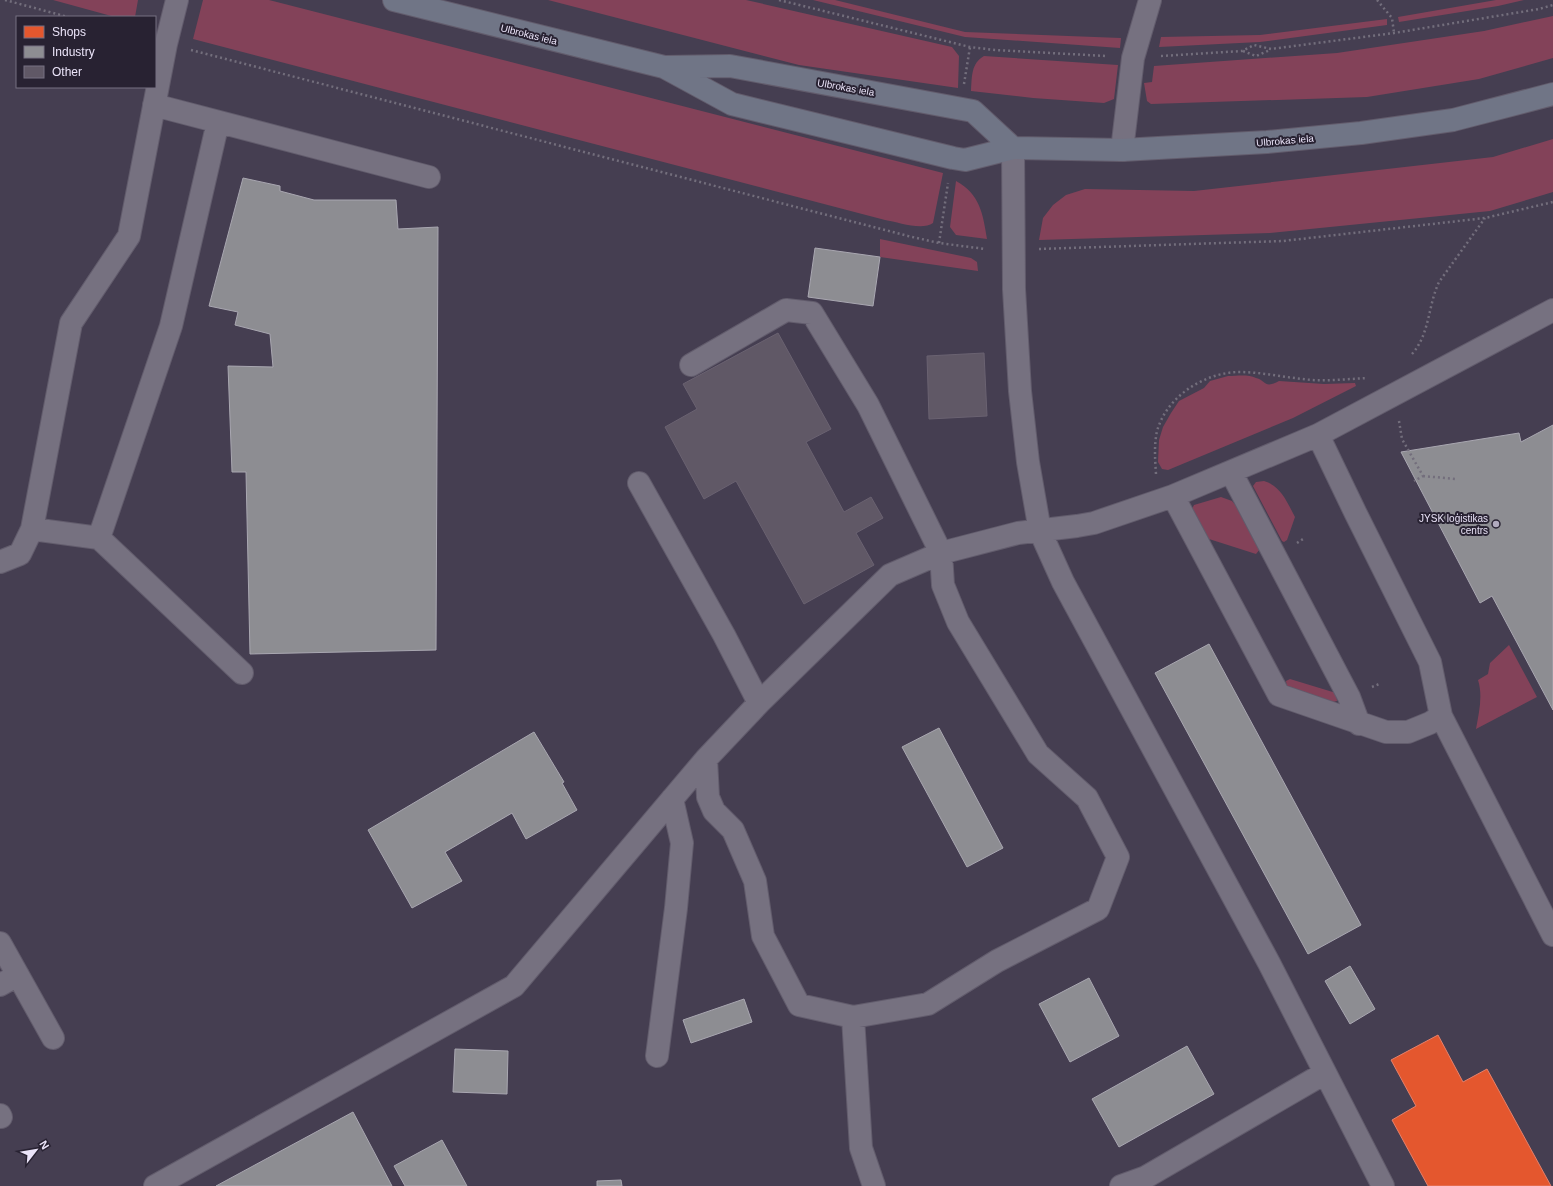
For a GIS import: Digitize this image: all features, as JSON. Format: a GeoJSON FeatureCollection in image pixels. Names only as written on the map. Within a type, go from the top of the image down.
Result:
{"type":"FeatureCollection","features":[{"type":"Feature","properties":{"kind":"main road","name":"Ulbrokas iela"},"geometry":{"type":"LineString","coordinates":[[394,0],[664,67],[732,104],[966,160],[1013,148],[1122,150],[1267,142],[1361,133],[1453,120],[1553,94]]}},
{"type":"Feature","properties":{"kind":"main road","name":"Ulbrokas iela"},"geometry":{"type":"LineString","coordinates":[[664,67],[730,66],[973,111],[1013,148]]}},
{"type":"Feature","properties":{"kind":"street"},"geometry":{"type":"LineString","coordinates":[[0,562],[20,554],[32,529],[71,322],[129,236],[166,44],[177,0]]}},
{"type":"Feature","properties":{"kind":"street"},"geometry":{"type":"LineString","coordinates":[[1122,150],[1133,58],[1150,0]]}},
{"type":"Feature","properties":{"kind":"street"},"geometry":{"type":"LineString","coordinates":[[154,105],[429,177]]}},
{"type":"Feature","properties":{"kind":"street"},"geometry":{"type":"LineString","coordinates":[[99,538],[171,326],[218,122]]}},
{"type":"Feature","properties":{"kind":"street"},"geometry":{"type":"LineString","coordinates":[[1013,148],[1014,289],[1020,391],[1028,462],[1040,531],[1063,582],[1269,963],[1381,1185]]}},
{"type":"Feature","properties":{"kind":"street"},"geometry":{"type":"LineString","coordinates":[[691,365],[786,310],[812,312],[868,405],[942,553],[943,585],[958,622],[1038,754],[1087,798],[1118,857],[1098,909],[997,960],[928,1004],[853,1017],[799,1005],[762,936],[755,881],[733,830],[714,811],[708,797],[706,759]]}},
{"type":"Feature","properties":{"kind":"street"},"geometry":{"type":"LineString","coordinates":[[155,1186],[514,986],[706,759],[759,703],[890,575],[942,553],[1018,533],[1094,523],[1173,496],[1318,435],[1553,310]]}},
{"type":"Feature","properties":{"kind":"street"},"geometry":{"type":"LineString","coordinates":[[1318,435],[1430,662],[1441,716],[1553,935]]}},
{"type":"Feature","properties":{"kind":"street"},"geometry":{"type":"LineString","coordinates":[[1231,472],[1349,697],[1359,724]]}},
{"type":"Feature","properties":{"kind":"street"},"geometry":{"type":"LineString","coordinates":[[639,483],[724,635],[759,703]]}},
{"type":"Feature","properties":{"kind":"street"},"geometry":{"type":"LineString","coordinates":[[1173,496],[1279,695],[1359,724],[1386,732],[1408,732],[1430,723],[1441,716]]}},
{"type":"Feature","properties":{"kind":"street"},"geometry":{"type":"LineString","coordinates":[[32,529],[99,538],[242,673]]}},
{"type":"Feature","properties":{"kind":"street"},"geometry":{"type":"LineString","coordinates":[[657,1056],[676,908],[682,843],[672,799]]}},
{"type":"Feature","properties":{"kind":"street"},"geometry":{"type":"LineString","coordinates":[[0,943],[9,980],[53,1038]]}},
{"type":"Feature","properties":{"kind":"street"},"geometry":{"type":"LineString","coordinates":[[853,1017],[861,1148],[874,1186]]}},
{"type":"Feature","properties":{"kind":"street"},"geometry":{"type":"LineString","coordinates":[[1120,1186],[1146,1177],[1325,1073]]}},
{"type":"Feature","properties":{"kind":"path"},"geometry":{"type":"LineString","coordinates":[[5,0],[64,16]]}},
{"type":"Feature","properties":{"kind":"path"},"geometry":{"type":"LineString","coordinates":[[1377,0],[1392,18],[1394,33]]}},
{"type":"Feature","properties":{"kind":"path"},"geometry":{"type":"LineString","coordinates":[[166,44],[939,243],[985,249]]}},
{"type":"Feature","properties":{"kind":"path"},"geometry":{"type":"LineString","coordinates":[[964,89],[970,46]]}},
{"type":"Feature","properties":{"kind":"path"},"geometry":{"type":"LineString","coordinates":[[1242,51],[1256,56],[1271,49]]}},
{"type":"Feature","properties":{"kind":"path"},"geometry":{"type":"LineString","coordinates":[[939,243],[949,177]]}},
{"type":"Feature","properties":{"kind":"path"},"geometry":{"type":"LineString","coordinates":[[1037,249],[1283,242],[1485,218],[1553,202]]}},
{"type":"Feature","properties":{"kind":"path"},"geometry":{"type":"LineString","coordinates":[[1408,357],[1416,349],[1423,337],[1434,293],[1439,282],[1485,218]]}},
{"type":"Feature","properties":{"kind":"path"},"geometry":{"type":"LineString","coordinates":[[1157,478],[1155,450],[1157,431],[1164,415],[1177,399],[1191,386],[1220,374],[1239,372],[1313,380],[1378,378],[1397,411],[1402,439],[1423,476]]}},
{"type":"Feature","properties":{"kind":"path"},"geometry":{"type":"LineString","coordinates":[[1414,481],[1423,476],[1456,479]]}},
{"type":"Feature","properties":{"kind":"shaded area"},"geometry":{"type":"Polygon","coordinates":[[[53,0],[138,0],[135,16],[111,16],[53,0]]]}},
{"type":"Feature","properties":{"kind":"shaded area"},"geometry":{"type":"Polygon","coordinates":[[[203,0],[269,0],[943,173],[933,223],[923,226],[916,226],[885,220],[193,39],[203,0]]]}},
{"type":"Feature","properties":{"kind":"shaded area"},"geometry":{"type":"Polygon","coordinates":[[[548,0],[746,0],[952,47],[959,56],[958,88],[799,65],[548,0]]]}},
{"type":"Feature","properties":{"kind":"shaded area"},"geometry":{"type":"Polygon","coordinates":[[[813,0],[835,0],[965,32],[1121,38],[1120,48],[965,37],[813,0]]]}},
{"type":"Feature","properties":{"kind":"shaded area"},"geometry":{"type":"Polygon","coordinates":[[[1496,0],[1524,0],[1498,6],[1399,22],[1398,17],[1496,0]]]}},
{"type":"Feature","properties":{"kind":"shaded area"},"geometry":{"type":"Polygon","coordinates":[[[1553,16],[1553,58],[1479,79],[1367,97],[1151,104],[1147,101],[1144,83],[1152,82],[1154,66],[1337,53],[1484,31],[1553,16]]]}},
{"type":"Feature","properties":{"kind":"shaded area"},"geometry":{"type":"Polygon","coordinates":[[[1387,19],[1387,25],[1260,42],[1159,47],[1161,37],[1260,35],[1387,19]]]}},
{"type":"Feature","properties":{"kind":"shaded area"},"geometry":{"type":"Polygon","coordinates":[[[984,56],[1118,65],[1114,99],[1104,103],[1033,98],[971,91],[974,66],[984,56]]]}},
{"type":"Feature","properties":{"kind":"shaded area"},"geometry":{"type":"Polygon","coordinates":[[[1553,139],[1553,192],[1490,211],[1270,233],[1039,240],[1043,218],[1053,205],[1066,195],[1085,189],[1194,191],[1493,157],[1553,139]]]}},
{"type":"Feature","properties":{"kind":"shaded area"},"geometry":{"type":"Polygon","coordinates":[[[956,181],[964,186],[975,198],[982,213],[987,239],[956,235],[950,227],[956,181]]]}},
{"type":"Feature","properties":{"kind":"shaded area"},"geometry":{"type":"Polygon","coordinates":[[[880,239],[971,258],[977,262],[978,271],[880,257],[880,239]]]}},
{"type":"Feature","properties":{"kind":"shaded area"},"geometry":{"type":"Polygon","coordinates":[[[1228,376],[1250,376],[1260,379],[1266,384],[1279,381],[1324,384],[1355,383],[1356,386],[1293,418],[1168,470],[1162,469],[1158,462],[1159,440],[1163,427],[1179,401],[1204,388],[1210,381],[1228,376]]]}},
{"type":"Feature","properties":{"kind":"shaded area"},"geometry":{"type":"Polygon","coordinates":[[[1264,481],[1270,483],[1283,495],[1295,517],[1287,540],[1284,542],[1282,541],[1253,486],[1256,482],[1264,481]]]}},
{"type":"Feature","properties":{"kind":"shaded area"},"geometry":{"type":"Polygon","coordinates":[[[1221,497],[1232,501],[1238,508],[1260,549],[1256,554],[1209,539],[1192,509],[1194,505],[1221,497]]]}},
{"type":"Feature","properties":{"kind":"shaded area"},"geometry":{"type":"Polygon","coordinates":[[[1509,645],[1537,697],[1476,729],[1480,698],[1478,680],[1488,674],[1490,663],[1509,645]]]}},
{"type":"Feature","properties":{"kind":"shaded area"},"geometry":{"type":"Polygon","coordinates":[[[1290,679],[1336,693],[1337,701],[1333,702],[1287,687],[1286,681],[1290,679]]]}},
{"type":"Feature","properties":{"kind":"building: Shops"},"geometry":{"type":"Polygon","coordinates":[[[1438,1035],[1463,1082],[1487,1069],[1551,1186],[1428,1186],[1392,1120],[1416,1106],[1391,1060],[1438,1035]]]}},
{"type":"Feature","properties":{"kind":"building: Industry"},"geometry":{"type":"Polygon","coordinates":[[[243,178],[280,186],[280,191],[314,200],[396,200],[398,229],[438,227],[436,650],[250,654],[246,472],[232,472],[228,366],[273,367],[270,334],[235,325],[238,312],[209,306],[243,178]]]}},
{"type":"Feature","properties":{"kind":"building: Industry"},"geometry":{"type":"Polygon","coordinates":[[[815,248],[880,257],[873,306],[808,297],[815,248]]]}},
{"type":"Feature","properties":{"kind":"building: Industry","name":"JYSK loģistikas centrs"},"geometry":{"type":"Polygon","coordinates":[[[1553,425],[1553,710],[1492,596],[1480,603],[1401,452],[1519,433],[1521,442],[1553,425]]]}},
{"type":"Feature","properties":{"kind":"building: Industry"},"geometry":{"type":"Polygon","coordinates":[[[1209,644],[1361,925],[1308,954],[1155,673],[1209,644]]]}},
{"type":"Feature","properties":{"kind":"building: Industry"},"geometry":{"type":"Polygon","coordinates":[[[939,728],[1003,848],[967,867],[902,747],[939,728]]]}},
{"type":"Feature","properties":{"kind":"building: Industry"},"geometry":{"type":"Polygon","coordinates":[[[534,732],[564,782],[562,783],[577,810],[526,839],[512,813],[445,852],[462,881],[412,908],[368,830],[534,732]]]}},
{"type":"Feature","properties":{"kind":"building: Industry"},"geometry":{"type":"Polygon","coordinates":[[[1350,966],[1375,1009],[1350,1024],[1325,981],[1350,966]]]}},
{"type":"Feature","properties":{"kind":"building: Industry"},"geometry":{"type":"Polygon","coordinates":[[[1089,978],[1119,1036],[1070,1062],[1039,1004],[1089,978]]]}},
{"type":"Feature","properties":{"kind":"building: Industry"},"geometry":{"type":"Polygon","coordinates":[[[744,999],[752,1022],[691,1043],[683,1020],[744,999]]]}},
{"type":"Feature","properties":{"kind":"building: Industry"},"geometry":{"type":"Polygon","coordinates":[[[1187,1046],[1214,1094],[1119,1147],[1092,1099],[1187,1046]]]}},
{"type":"Feature","properties":{"kind":"building: Industry"},"geometry":{"type":"Polygon","coordinates":[[[455,1049],[508,1051],[507,1094],[453,1092],[455,1049]]]}},
{"type":"Feature","properties":{"kind":"building: Industry"},"geometry":{"type":"Polygon","coordinates":[[[353,1112],[392,1186],[216,1186],[353,1112]]]}},
{"type":"Feature","properties":{"kind":"building: Industry"},"geometry":{"type":"Polygon","coordinates":[[[442,1140],[467,1186],[405,1186],[394,1166],[442,1140]]]}},
{"type":"Feature","properties":{"kind":"building: Industry"},"geometry":{"type":"Polygon","coordinates":[[[621,1180],[622,1186],[597,1186],[597,1181],[621,1180]]]}},
{"type":"Feature","properties":{"kind":"building: Other"},"geometry":{"type":"Polygon","coordinates":[[[778,333],[831,429],[806,442],[844,512],[871,497],[883,518],[856,533],[874,565],[804,604],[736,481],[704,499],[665,427],[697,409],[683,384],[778,333]]]}},
{"type":"Feature","properties":{"kind":"building: Other"},"geometry":{"type":"Polygon","coordinates":[[[984,353],[987,416],[929,419],[927,356],[984,353]]]}},
{"type":"Feature","properties":{"kind":"place","name":"JYSK loģistikas centrs"},"geometry":{"type":"Point","coordinates":[1496,524]}}]}
